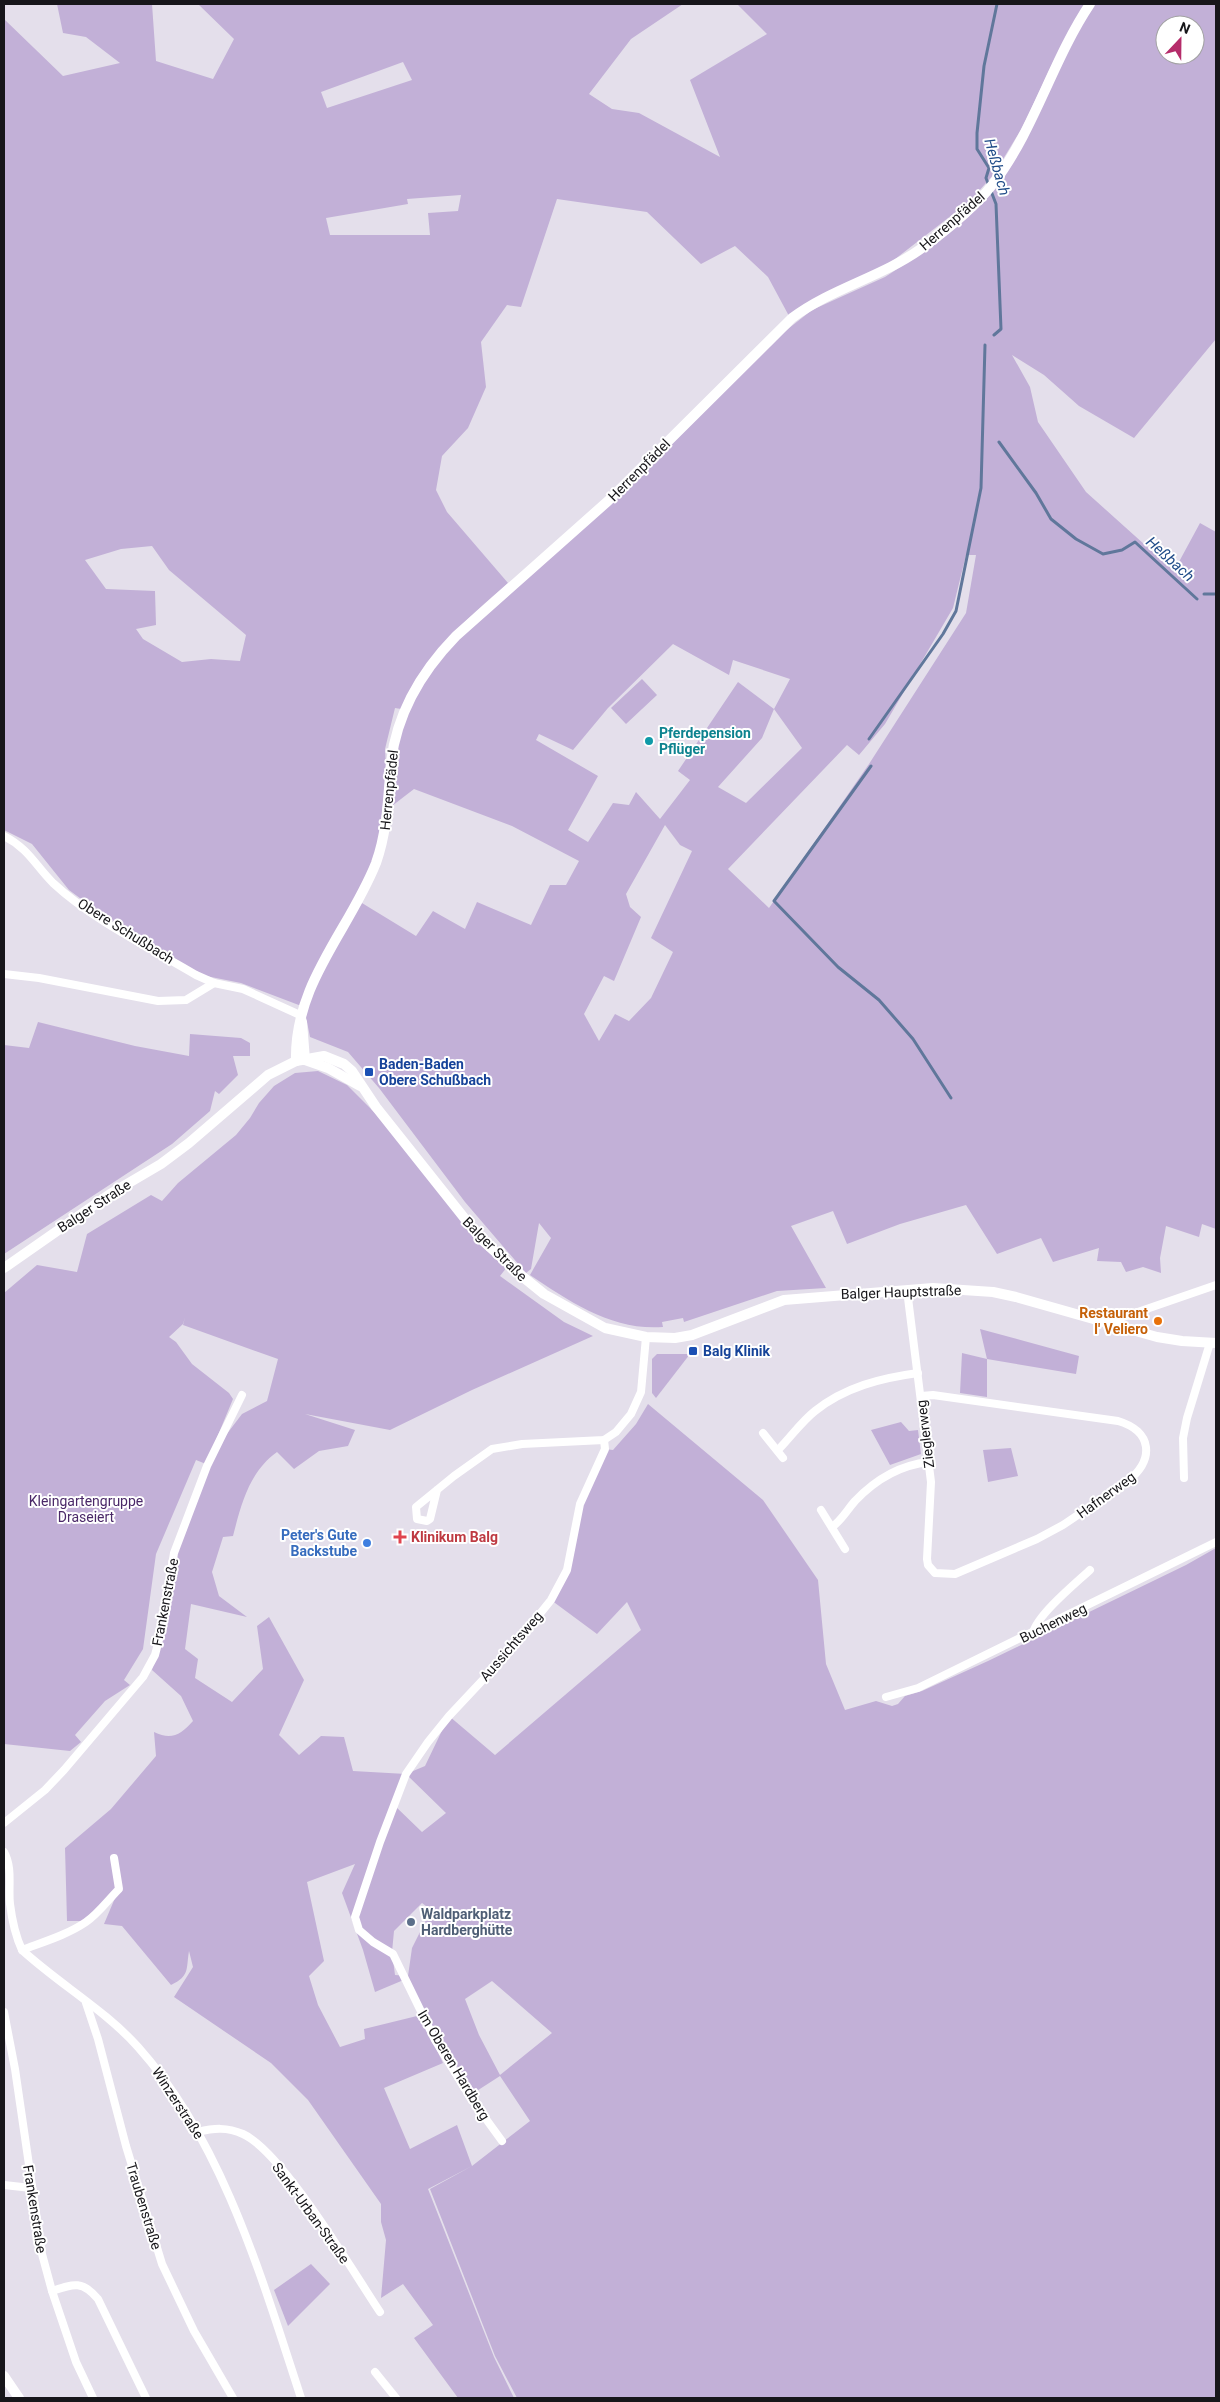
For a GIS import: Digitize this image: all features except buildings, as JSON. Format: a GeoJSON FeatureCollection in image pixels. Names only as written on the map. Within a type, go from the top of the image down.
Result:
{"type":"FeatureCollection","features":[{"type":"Feature","properties":{"kind":"street","name":"Herrenpfädel"},"geometry":{"type":"LineString","coordinates":[[300,1060],[295,1039],[311,983],[366,884],[376,862],[384,837],[391,763],[396,738],[404,711],[416,685],[436,657],[456,636],[608,502],[792,318],[808,306],[869,279],[904,260],[929,242],[985,193],[993,184],[1028,126],[1062,52],[1090,4]]}},
{"type":"Feature","properties":{"kind":"street","name":"Obere Schußbach"},"geometry":{"type":"LineString","coordinates":[[4,836],[25,849],[53,883],[94,914],[196,975],[214,983],[243,990],[302,1016]]}},
{"type":"Feature","properties":{"kind":"street"},"geometry":{"type":"LineString","coordinates":[[4,974],[47,979],[158,1001],[186,1000],[214,983]]}},
{"type":"Feature","properties":{"kind":"street","name":"Balger Straße"},"geometry":{"type":"LineString","coordinates":[[4,1268],[110,1194],[161,1164],[189,1143],[268,1075],[300,1060],[316,1056],[332,1058],[352,1071],[408,1149],[481,1239],[523,1277],[544,1294],[589,1320],[619,1332],[646,1337]]}},
{"type":"Feature","properties":{"kind":"street"},"geometry":{"type":"LineString","coordinates":[[1106,1323],[1216,1285]]}},
{"type":"Feature","properties":{"kind":"street","name":"Balger Hauptstraße"},"geometry":{"type":"LineString","coordinates":[[646,1337],[675,1338],[692,1335],[784,1300],[933,1288],[993,1292],[1157,1337],[1213,1343]]}},
{"type":"Feature","properties":{"kind":"street","name":"Zieglerweg"},"geometry":{"type":"LineString","coordinates":[[907,1290],[931,1482],[927,1559],[932,1570],[939,1573]]}},
{"type":"Feature","properties":{"kind":"street"},"geometry":{"type":"LineString","coordinates":[[438,1490],[492,1449],[522,1444],[604,1440],[616,1432],[631,1414],[641,1392],[646,1337]]}},
{"type":"Feature","properties":{"kind":"street"},"geometry":{"type":"LineString","coordinates":[[1184,1478],[1184,1438],[1187,1418],[1213,1343]]}},
{"type":"Feature","properties":{"kind":"street"},"geometry":{"type":"LineString","coordinates":[[778,1450],[815,1411],[852,1389],[878,1379],[918,1373]]}},
{"type":"Feature","properties":{"kind":"street","name":"Frankenstraße"},"geometry":{"type":"LineString","coordinates":[[4,1823],[45,1790],[64,1770],[143,1676],[155,1655],[162,1628],[174,1553],[207,1466],[242,1395]]}},
{"type":"Feature","properties":{"kind":"street","name":"Hafnerweg"},"geometry":{"type":"LineString","coordinates":[[921,1396],[933,1395],[1118,1421],[1137,1429],[1146,1443],[1145,1460],[1137,1474],[1063,1526],[955,1574],[939,1573]]}},
{"type":"Feature","properties":{"kind":"street"},"geometry":{"type":"LineString","coordinates":[[763,1433],[783,1458]]}},
{"type":"Feature","properties":{"kind":"street","name":"Aussichtsweg"},"geometry":{"type":"LineString","coordinates":[[372,1942],[360,1930],[356,1916],[380,1842],[406,1774],[449,1716],[510,1651],[551,1600],[567,1570],[580,1504],[605,1449],[604,1440]]}},
{"type":"Feature","properties":{"kind":"street"},"geometry":{"type":"LineString","coordinates":[[832,1527],[839,1522],[856,1500],[883,1477],[915,1463],[929,1462]]}},
{"type":"Feature","properties":{"kind":"street"},"geometry":{"type":"LineString","coordinates":[[821,1510],[845,1549]]}},
{"type":"Feature","properties":{"kind":"street","name":"Buchenweg"},"geometry":{"type":"LineString","coordinates":[[886,1698],[918,1688],[1216,1542]]}},
{"type":"Feature","properties":{"kind":"street"},"geometry":{"type":"LineString","coordinates":[[1033,1633],[1037,1625],[1056,1602],[1090,1570]]}},
{"type":"Feature","properties":{"kind":"street"},"geometry":{"type":"LineString","coordinates":[[4,1852],[9,1869],[10,1902],[15,1934],[22,1950],[74,1929],[88,1921],[119,1889],[114,1858]]}},
{"type":"Feature","properties":{"kind":"street","name":"Im Oberen Hardberg"},"geometry":{"type":"LineString","coordinates":[[372,1942],[393,1954],[435,2040],[470,2097],[502,2141]]}},
{"type":"Feature","properties":{"kind":"street","name":"Winzerstraße"},"geometry":{"type":"LineString","coordinates":[[22,1950],[137,2046],[158,2071],[198,2132],[228,2194],[243,2231],[301,2398]]}},
{"type":"Feature","properties":{"kind":"street","name":"Traubenstraße"},"geometry":{"type":"LineString","coordinates":[[86,2003],[98,2039],[126,2146],[162,2264],[194,2331],[233,2398]]}},
{"type":"Feature","properties":{"kind":"street","name":"Frankenstraße"},"geometry":{"type":"LineString","coordinates":[[4,2012],[15,2069],[42,2254],[76,2362],[93,2398]]}},
{"type":"Feature","properties":{"kind":"street","name":"Sankt-Urban-Straße"},"geometry":{"type":"LineString","coordinates":[[198,2132],[212,2128],[228,2129],[245,2135],[263,2148],[303,2197],[380,2312]]}},
{"type":"Feature","properties":{"kind":"street"},"geometry":{"type":"LineString","coordinates":[[4,2185],[31,2188]]}},
{"type":"Feature","properties":{"kind":"street"},"geometry":{"type":"LineString","coordinates":[[52,2290],[78,2284],[90,2290],[98,2299],[146,2398]]}},
{"type":"Feature","properties":{"kind":"street"},"geometry":{"type":"LineString","coordinates":[[376,2372],[396,2398]]}},
{"type":"Feature","properties":{"kind":"street"},"geometry":{"type":"LineString","coordinates":[[4,2376],[20,2398]]}},
{"type":"Feature","properties":{"kind":"green space"},"geometry":{"type":"Polygon","coordinates":[[[57,4],[152,4],[156,61],[213,79],[234,39],[198,4],[683,4],[631,39],[589,94],[612,109],[639,113],[720,157],[690,80],[767,34],[737,4],[1216,4],[1216,339],[1134,438],[1079,406],[1044,375],[1012,355],[1030,387],[1038,422],[1086,492],[1174,571],[1200,523],[1216,532],[1216,1229],[1202,1224],[1199,1237],[1166,1226],[1160,1258],[1161,1273],[1143,1267],[1126,1272],[1121,1262],[1097,1261],[1099,1248],[1053,1262],[1041,1238],[997,1254],[966,1205],[900,1224],[847,1244],[833,1211],[791,1226],[826,1288],[777,1291],[684,1322],[683,1318],[662,1322],[663,1327],[645,1327],[609,1319],[576,1304],[530,1275],[551,1238],[539,1223],[531,1269],[526,1273],[465,1202],[379,1088],[348,1052],[310,1037],[304,1007],[241,983],[201,975],[96,910],[69,890],[32,844],[4,830],[4,19],[63,76],[120,63],[86,37],[63,33],[57,4]],[[1056,56],[1022,128],[994,174],[970,201],[890,263],[789,316],[768,277],[735,246],[701,264],[647,212],[557,199],[521,307],[507,305],[481,342],[486,387],[468,428],[442,456],[436,490],[447,512],[508,583],[447,640],[421,672],[401,709],[395,708],[385,749],[388,804],[393,747],[420,685],[457,639],[779,336],[812,310],[885,277],[925,251],[1005,176],[1056,56]],[[403,62],[321,92],[327,108],[412,80],[403,62]],[[461,195],[407,199],[408,204],[326,218],[330,235],[430,235],[428,213],[458,211],[461,195]],[[152,546],[121,549],[85,560],[106,589],[155,591],[156,625],[136,629],[143,639],[182,662],[211,659],[240,661],[246,635],[169,570],[152,546]],[[966,555],[953,608],[885,724],[859,755],[847,745],[728,869],[769,908],[869,764],[966,613],[976,555],[966,555]],[[673,644],[608,708],[573,750],[539,734],[536,740],[598,776],[568,830],[588,842],[613,803],[629,805],[636,792],[660,819],[690,780],[678,771],[738,682],[774,709],[790,679],[733,660],[729,675],[673,644]],[[774,709],[762,738],[718,787],[746,803],[802,748],[774,709]],[[414,789],[388,809],[366,884],[357,900],[416,936],[433,911],[465,929],[477,902],[531,925],[550,885],[566,885],[579,861],[512,826],[414,789]],[[665,825],[626,894],[630,907],[641,917],[614,981],[604,976],[584,1014],[599,1041],[615,1014],[629,1021],[651,998],[673,952],[651,938],[692,851],[680,845],[665,825]]]}},
{"type":"Feature","properties":{"kind":"green space"},"geometry":{"type":"Polygon","coordinates":[[[642,679],[657,695],[626,724],[611,708],[642,679]]]}},
{"type":"Feature","properties":{"kind":"green space"},"geometry":{"type":"Polygon","coordinates":[[[38,1022],[135,1046],[189,1056],[190,1034],[241,1038],[250,1043],[250,1056],[233,1056],[238,1075],[219,1094],[215,1091],[210,1111],[172,1144],[4,1254],[4,1045],[29,1048],[38,1022]]]}},
{"type":"Feature","properties":{"kind":"green space","name":"Kleingartengruppe Draseiert"},"geometry":{"type":"Polygon","coordinates":[[[318,1071],[347,1085],[384,1122],[507,1267],[500,1276],[564,1322],[593,1336],[472,1390],[390,1430],[305,1414],[355,1430],[348,1446],[319,1451],[294,1469],[277,1452],[259,1469],[243,1501],[233,1536],[223,1537],[212,1572],[219,1596],[247,1617],[191,1604],[185,1649],[198,1659],[195,1678],[232,1702],[263,1669],[257,1626],[269,1617],[304,1680],[279,1735],[299,1755],[321,1736],[344,1737],[353,1771],[406,1774],[425,1766],[449,1716],[495,1755],[641,1630],[627,1602],[597,1634],[551,1600],[567,1570],[580,1504],[605,1449],[613,1450],[636,1424],[648,1404],[763,1500],[818,1580],[826,1664],[845,1710],[876,1701],[892,1706],[898,1704],[905,1696],[922,1691],[988,1661],[1186,1565],[1216,1548],[1216,2398],[517,2398],[495,2356],[430,2189],[472,2166],[428,2189],[494,2357],[514,2398],[458,2398],[414,2338],[433,2325],[403,2284],[381,2298],[386,2240],[381,2222],[381,2204],[308,2100],[271,2063],[174,1997],[193,1967],[189,1951],[184,1975],[171,1985],[122,1926],[104,1924],[118,1891],[88,1921],[67,1921],[65,1848],[111,1809],[156,1756],[154,1732],[166,1736],[176,1735],[193,1721],[181,1696],[152,1670],[174,1553],[223,1439],[242,1414],[267,1401],[278,1359],[183,1325],[185,1317],[183,1324],[169,1337],[176,1342],[192,1364],[229,1393],[233,1399],[206,1464],[196,1460],[156,1554],[143,1649],[124,1680],[130,1685],[105,1701],[75,1735],[81,1742],[70,1751],[4,1744],[4,1293],[37,1265],[77,1272],[87,1234],[151,1195],[162,1201],[178,1183],[236,1135],[274,1086],[295,1073],[318,1071]],[[406,1774],[394,1805],[422,1832],[446,1813],[406,1774]],[[355,1864],[307,1882],[324,1961],[309,1976],[318,2005],[340,2047],[365,2039],[364,2029],[421,2015],[406,1979],[375,1992],[363,1950],[342,1893],[355,1864]],[[422,1903],[394,1931],[392,1952],[395,1975],[408,1976],[412,1948],[431,1910],[422,1903]],[[492,1981],[465,1999],[479,2035],[500,2075],[552,2033],[492,1981]],[[438,2041],[433,2042],[443,2063],[384,2088],[410,2149],[457,2125],[472,2166],[530,2121],[500,2076],[472,2094],[456,2064],[438,2041]]]}},
{"type":"Feature","properties":{"kind":"green space"},"geometry":{"type":"Polygon","coordinates":[[[980,1329],[1079,1356],[1076,1374],[987,1359],[980,1329]]]}},
{"type":"Feature","properties":{"kind":"green space"},"geometry":{"type":"Polygon","coordinates":[[[962,1353],[987,1359],[987,1397],[960,1393],[962,1353]]]}},
{"type":"Feature","properties":{"kind":"green space"},"geometry":{"type":"Polygon","coordinates":[[[657,1354],[690,1354],[656,1398],[652,1393],[652,1359],[657,1354]]]}},
{"type":"Feature","properties":{"kind":"green space"},"geometry":{"type":"Polygon","coordinates":[[[901,1422],[909,1431],[918,1430],[921,1454],[890,1465],[871,1430],[901,1422]]]}},
{"type":"Feature","properties":{"kind":"green space"},"geometry":{"type":"Polygon","coordinates":[[[1011,1448],[1018,1476],[988,1482],[983,1450],[1011,1448]]]}},
{"type":"Feature","properties":{"kind":"green space"},"geometry":{"type":"Polygon","coordinates":[[[311,2264],[330,2284],[288,2326],[274,2290],[311,2264]]]}},
{"type":"Feature","properties":{"kind":"waterway","name":"Heßbach"},"geometry":{"type":"LineString","coordinates":[[994,335],[1001,329],[996,204],[986,178],[989,168],[977,149],[977,133],[984,66],[997,4]]}},
{"type":"Feature","properties":{"kind":"waterway"},"geometry":{"type":"LineString","coordinates":[[869,739],[943,634],[956,611],[981,488],[985,345]]}},
{"type":"Feature","properties":{"kind":"waterway","name":"Heßbach"},"geometry":{"type":"LineString","coordinates":[[999,442],[1036,493],[1051,519],[1076,539],[1103,554],[1122,550],[1135,542],[1197,599]]}},
{"type":"Feature","properties":{"kind":"waterway","name":"Heßbach"},"geometry":{"type":"LineString","coordinates":[[1204,594],[1216,594]]}},
{"type":"Feature","properties":{"kind":"waterway"},"geometry":{"type":"LineString","coordinates":[[871,766],[774,901],[838,967],[879,1000],[913,1039],[951,1098]]}},
{"type":"Feature","properties":{"kind":"place","name":"Pferdepension Pflüger"},"geometry":{"type":"Point","coordinates":[649,741]}},
{"type":"Feature","properties":{"kind":"place","name":"Baden-Baden Obere Schußbach"},"geometry":{"type":"Point","coordinates":[369,1072]}},
{"type":"Feature","properties":{"kind":"place","name":"Restaurant I' Veliero"},"geometry":{"type":"Point","coordinates":[1158,1321]}},
{"type":"Feature","properties":{"kind":"place","name":"Balg Klinik"},"geometry":{"type":"Point","coordinates":[693,1351]}},
{"type":"Feature","properties":{"kind":"place","name":"Klinikum Balg"},"geometry":{"type":"Point","coordinates":[400,1537]}},
{"type":"Feature","properties":{"kind":"place","name":"Peter's Gute Backstube"},"geometry":{"type":"Point","coordinates":[367,1543]}},
{"type":"Feature","properties":{"kind":"place","name":"Waldparkplatz Hardberghütte"},"geometry":{"type":"Point","coordinates":[411,1922]}}]}
